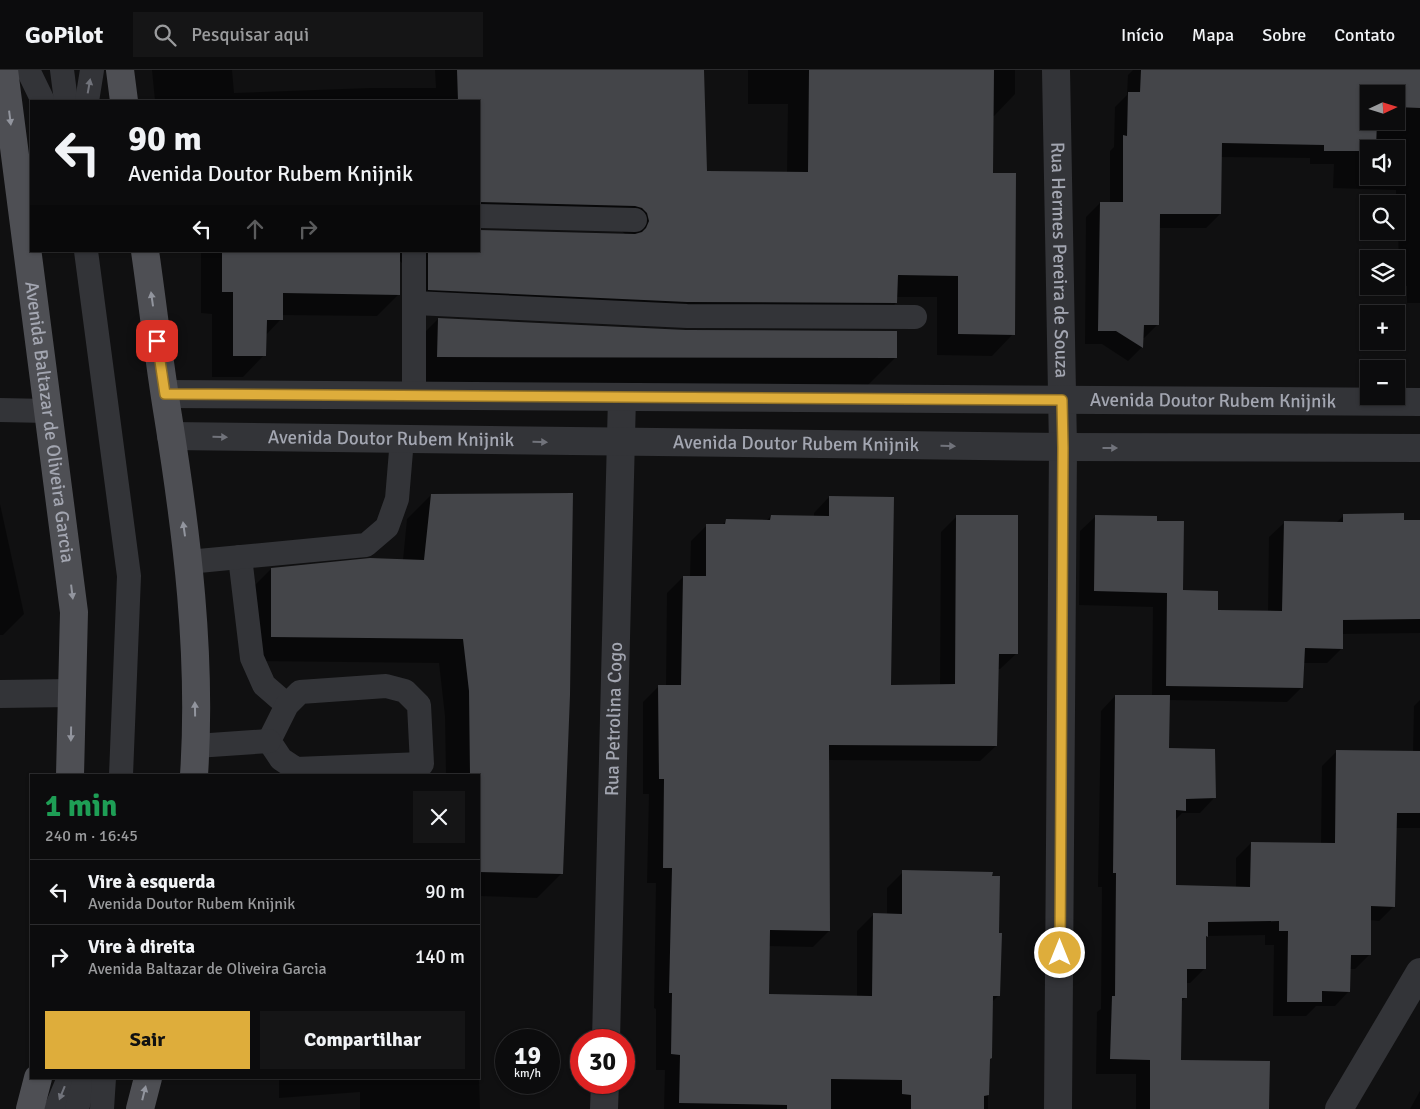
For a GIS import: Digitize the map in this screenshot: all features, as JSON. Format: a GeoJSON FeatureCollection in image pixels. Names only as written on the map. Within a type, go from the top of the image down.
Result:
{"type":"FeatureCollection","features":[{"type":"Feature","properties":{"kind":"main road","name":"Avenida Baltazar de Oliveira Garcia"},"geometry":{"type":"LineString","coordinates":[[4,70],[74,612],[70,774]]}},
{"type":"Feature","properties":{"kind":"main road"},"geometry":{"type":"LineString","coordinates":[[120,70],[124,100]]}},
{"type":"Feature","properties":{"kind":"main road"},"geometry":{"type":"LineString","coordinates":[[145,252],[188,562],[194,636],[196,746],[194,774]]}},
{"type":"Feature","properties":{"kind":"main road"},"geometry":{"type":"LineString","coordinates":[[30,1109],[38,1079]]}},
{"type":"Feature","properties":{"kind":"main road"},"geometry":{"type":"LineString","coordinates":[[140,1109],[148,1079]]}},
{"type":"Feature","properties":{"kind":"street","name":"Rua Hermes Pereira de Souza"},"geometry":{"type":"LineString","coordinates":[[1056,70],[1063,448],[1058,1109]]}},
{"type":"Feature","properties":{"kind":"street","name":"Avenida Doutor Rubem Knijnik"},"geometry":{"type":"LineString","coordinates":[[165,394],[1420,402]]}},
{"type":"Feature","properties":{"kind":"street","name":"Rua Petrolina Cogo"},"geometry":{"type":"LineString","coordinates":[[606,1029],[622,398]]}},
{"type":"Feature","properties":{"kind":"street","name":"Avenida Doutor Rubem Knijnik"},"geometry":{"type":"LineString","coordinates":[[171,436],[1063,448],[1420,448]]}},
{"type":"Feature","properties":{"kind":"street"},"geometry":{"type":"LineString","coordinates":[[0,694],[72,693]]}},
{"type":"Feature","properties":{"kind":"street"},"geometry":{"type":"LineString","coordinates":[[1339,1109],[1420,972]]}},
{"type":"Feature","properties":{"kind":"street"},"geometry":{"type":"LineString","coordinates":[[604,1094],[604,1109]]}},
{"type":"Feature","properties":{"kind":"lane"},"geometry":{"type":"LineString","coordinates":[[28,70],[43,100]]}},
{"type":"Feature","properties":{"kind":"lane"},"geometry":{"type":"LineString","coordinates":[[62,70],[66,100]]}},
{"type":"Feature","properties":{"kind":"lane"},"geometry":{"type":"LineString","coordinates":[[87,100],[92,70]]}},
{"type":"Feature","properties":{"kind":"lane"},"geometry":{"type":"LineString","coordinates":[[480,216],[635,220]]}},
{"type":"Feature","properties":{"kind":"lane"},"geometry":{"type":"LineString","coordinates":[[86,252],[129,576],[121,774]]}},
{"type":"Feature","properties":{"kind":"lane"},"geometry":{"type":"LineString","coordinates":[[414,252],[414,396]]}},
{"type":"Feature","properties":{"kind":"lane"},"geometry":{"type":"LineString","coordinates":[[415,303],[687,316],[915,317]]}},
{"type":"Feature","properties":{"kind":"lane"},"geometry":{"type":"LineString","coordinates":[[0,410],[48,411]]}},
{"type":"Feature","properties":{"kind":"lane"},"geometry":{"type":"LineString","coordinates":[[188,562],[366,545],[386,527],[397,499],[402,439]]}},
{"type":"Feature","properties":{"kind":"lane"},"geometry":{"type":"LineString","coordinates":[[240,557],[252,658],[264,685],[287,705]]}},
{"type":"Feature","properties":{"kind":"lane"},"geometry":{"type":"LineString","coordinates":[[386,686],[405,692],[419,705],[422,764],[296,772],[281,759],[269,741],[287,705],[300,692],[386,686]]}},
{"type":"Feature","properties":{"kind":"lane"},"geometry":{"type":"LineString","coordinates":[[196,746],[269,741]]}},
{"type":"Feature","properties":{"kind":"lane"},"geometry":{"type":"LineString","coordinates":[[56,1109],[69,1079]]}},
{"type":"Feature","properties":{"kind":"lane"},"geometry":{"type":"LineString","coordinates":[[78,1109],[85,1079]]}},
{"type":"Feature","properties":{"kind":"lane"},"geometry":{"type":"LineString","coordinates":[[102,1109],[104,1079]]}},
{"type":"Feature","properties":{"kind":"building"},"geometry":{"type":"Polygon","coordinates":[[[457,70],[704,70],[707,171],[808,172],[809,70],[994,70],[993,173],[1016,173],[1015,335],[958,334],[958,276],[898,275],[897,303],[687,302],[428,290],[428,252],[480,252],[480,230],[635,234],[642,232],[649,221],[647,213],[642,208],[635,206],[480,202],[480,100],[458,100],[457,70]]]}},
{"type":"Feature","properties":{"kind":"building"},"geometry":{"type":"Polygon","coordinates":[[[1141,70],[1420,70],[1420,108],[1405,107],[1405,85],[1360,85],[1360,130],[1377,130],[1376,140],[1360,140],[1360,151],[1324,151],[1324,145],[1222,143],[1221,214],[1160,214],[1159,325],[1144,325],[1143,348],[1116,331],[1098,331],[1100,202],[1123,202],[1123,135],[1127,136],[1128,92],[1140,92],[1141,70]]]}},
{"type":"Feature","properties":{"kind":"building"},"geometry":{"type":"Polygon","coordinates":[[[222,252],[400,252],[400,295],[283,293],[283,320],[267,320],[266,356],[233,356],[233,292],[222,292],[222,252]]]}},
{"type":"Feature","properties":{"kind":"building"},"geometry":{"type":"Polygon","coordinates":[[[438,318],[686,330],[897,331],[897,358],[437,357],[438,318]]]}},
{"type":"Feature","properties":{"kind":"building"},"geometry":{"type":"Polygon","coordinates":[[[573,493],[570,695],[563,874],[480,872],[480,774],[470,774],[469,691],[463,639],[271,637],[271,568],[370,558],[424,560],[431,494],[573,493]]]}},
{"type":"Feature","properties":{"kind":"building"},"geometry":{"type":"Polygon","coordinates":[[[829,496],[894,497],[891,685],[955,684],[956,515],[1018,515],[1018,654],[999,654],[997,746],[829,745],[830,931],[770,930],[769,994],[872,996],[873,913],[902,914],[902,870],[993,872],[992,876],[1000,876],[999,933],[1002,933],[1000,996],[993,996],[992,1058],[990,1059],[989,1095],[984,1096],[984,1109],[911,1109],[911,1095],[902,1094],[902,1080],[831,1079],[831,1109],[787,1109],[787,1105],[679,1103],[680,1055],[671,1054],[672,993],[669,993],[672,868],[663,868],[664,779],[659,779],[658,685],[681,685],[683,576],[706,576],[706,524],[725,524],[726,519],[770,520],[771,515],[829,516],[829,496]]]}},
{"type":"Feature","properties":{"kind":"building"},"geometry":{"type":"Polygon","coordinates":[[[1404,513],[1404,520],[1420,520],[1420,619],[1343,620],[1343,649],[1305,648],[1303,688],[1166,686],[1167,593],[1094,591],[1095,515],[1157,516],[1157,521],[1184,521],[1183,590],[1218,591],[1218,610],[1282,611],[1284,521],[1343,522],[1343,514],[1404,513]]]}},
{"type":"Feature","properties":{"kind":"building"},"geometry":{"type":"Polygon","coordinates":[[[1115,695],[1170,695],[1169,748],[1215,749],[1216,798],[1186,799],[1186,811],[1176,810],[1176,885],[1250,887],[1251,842],[1335,843],[1336,750],[1420,751],[1420,813],[1397,813],[1395,907],[1371,906],[1371,955],[1351,955],[1350,992],[1322,991],[1322,1002],[1287,1002],[1288,931],[1279,931],[1279,921],[1208,922],[1206,969],[1187,969],[1187,998],[1182,998],[1181,1060],[1270,1061],[1269,1109],[1150,1109],[1150,1060],[1110,1059],[1112,996],[1115,996],[1116,873],[1113,873],[1115,695]]]}},
{"type":"Feature","properties":{"kind":"route"},"geometry":{"type":"LineString","coordinates":[[157,341],[165,394],[1062,400],[1060,953]]}}]}
